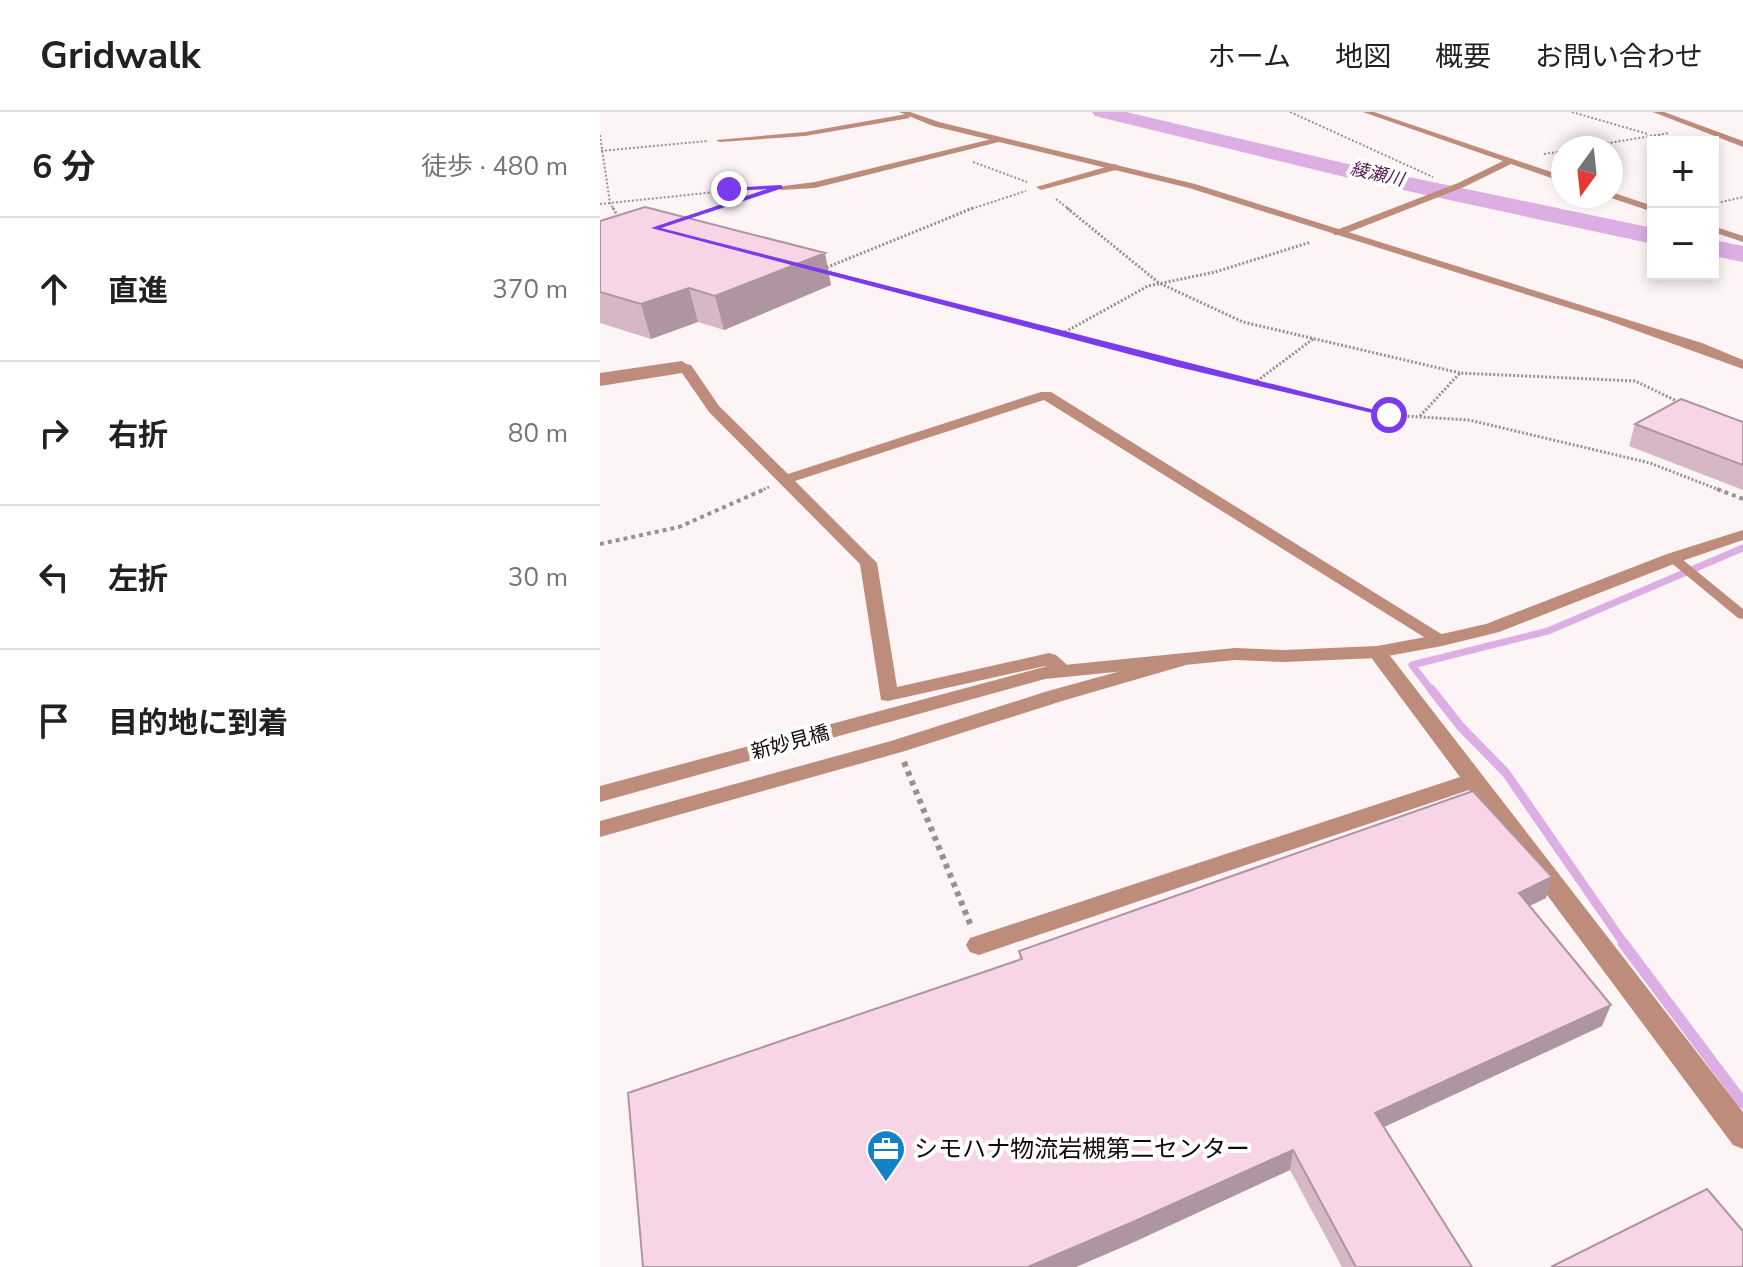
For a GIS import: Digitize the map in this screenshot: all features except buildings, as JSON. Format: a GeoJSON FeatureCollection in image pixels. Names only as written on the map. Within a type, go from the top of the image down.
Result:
{"type":"FeatureCollection","features":[{"type":"Feature","properties":{"kind":"street"},"geometry":{"type":"LineString","coordinates":[[1367,112],[1551,175]]}},
{"type":"Feature","properties":{"kind":"street"},"geometry":{"type":"LineString","coordinates":[[1657,112],[1743,144]]}},
{"type":"Feature","properties":{"kind":"street"},"geometry":{"type":"LineString","coordinates":[[720,140],[805,134],[905,114],[1192,186],[1605,315],[1698,346],[1743,365]]}},
{"type":"Feature","properties":{"kind":"street"},"geometry":{"type":"LineString","coordinates":[[781,187],[815,185],[1000,139]]}},
{"type":"Feature","properties":{"kind":"street"},"geometry":{"type":"LineString","coordinates":[[1338,233],[1461,185],[1512,160]]}},
{"type":"Feature","properties":{"kind":"street"},"geometry":{"type":"LineString","coordinates":[[1041,187],[1116,167]]}},
{"type":"Feature","properties":{"kind":"street"},"geometry":{"type":"LineString","coordinates":[[1623,199],[1650,208]]}},
{"type":"Feature","properties":{"kind":"street"},"geometry":{"type":"LineString","coordinates":[[1719,231],[1743,239]]}},
{"type":"Feature","properties":{"kind":"street"},"geometry":{"type":"LineString","coordinates":[[600,379],[686,368],[714,409],[868,563],[888,695],[1049,659],[1064,671],[1195,657],[1377,652],[1442,640],[1492,628],[1673,558],[1743,535]]}},
{"type":"Feature","properties":{"kind":"street"},"geometry":{"type":"LineString","coordinates":[[784,480],[1046,395],[1442,640]]}},
{"type":"Feature","properties":{"kind":"street"},"geometry":{"type":"LineString","coordinates":[[1377,652],[1743,1135]]}},
{"type":"Feature","properties":{"kind":"street"},"geometry":{"type":"LineString","coordinates":[[600,829],[898,746],[1055,696],[1195,657]]}},
{"type":"Feature","properties":{"kind":"street","name":"新妙見橋"},"geometry":{"type":"LineString","coordinates":[[600,794],[1044,673],[1064,671]]}},
{"type":"Feature","properties":{"kind":"street"},"geometry":{"type":"LineString","coordinates":[[979,945],[1474,780]]}},
{"type":"Feature","properties":{"kind":"lane"},"geometry":{"type":"LineString","coordinates":[[1673,558],[1743,615]]}},
{"type":"Feature","properties":{"kind":"path"},"geometry":{"type":"LineString","coordinates":[[1290,112],[1430,176],[1461,185]]}},
{"type":"Feature","properties":{"kind":"path"},"geometry":{"type":"LineString","coordinates":[[1572,112],[1656,136]]}},
{"type":"Feature","properties":{"kind":"path"},"geometry":{"type":"LineString","coordinates":[[1623,140],[1704,130]]}},
{"type":"Feature","properties":{"kind":"path"},"geometry":{"type":"LineString","coordinates":[[600,135],[610,202],[617,219],[629,222]]}},
{"type":"Feature","properties":{"kind":"path"},"geometry":{"type":"LineString","coordinates":[[601,151],[720,140]]}},
{"type":"Feature","properties":{"kind":"path"},"geometry":{"type":"LineString","coordinates":[[950,153],[1041,187],[1159,283],[1243,322],[1362,353],[1460,373],[1635,381],[1688,405]]}},
{"type":"Feature","properties":{"kind":"path"},"geometry":{"type":"LineString","coordinates":[[600,203],[729,189],[781,187]]}},
{"type":"Feature","properties":{"kind":"path"},"geometry":{"type":"LineString","coordinates":[[682,219],[781,187]]}},
{"type":"Feature","properties":{"kind":"path"},"geometry":{"type":"LineString","coordinates":[[1041,187],[996,199],[822,270],[1389,415],[1469,420],[1650,463],[1743,499]]}},
{"type":"Feature","properties":{"kind":"path"},"geometry":{"type":"LineString","coordinates":[[1719,203],[1743,197]]}},
{"type":"Feature","properties":{"kind":"path"},"geometry":{"type":"LineString","coordinates":[[1065,332],[1148,286],[1261,259],[1338,233]]}},
{"type":"Feature","properties":{"kind":"path"},"geometry":{"type":"LineString","coordinates":[[1256,382],[1313,339]]}},
{"type":"Feature","properties":{"kind":"path"},"geometry":{"type":"LineString","coordinates":[[1420,416],[1460,373]]}},
{"type":"Feature","properties":{"kind":"path"},"geometry":{"type":"LineString","coordinates":[[600,544],[679,527],[784,480]]}},
{"type":"Feature","properties":{"kind":"path"},"geometry":{"type":"LineString","coordinates":[[898,746],[979,945]]}},
{"type":"Feature","properties":{"kind":"waterway","name":"綾瀬川"},"geometry":{"type":"LineString","coordinates":[[1102,112],[1361,174],[1647,235]]}},
{"type":"Feature","properties":{"kind":"waterway","name":"綾瀬川"},"geometry":{"type":"LineString","coordinates":[[1719,249],[1743,254]]}},
{"type":"Feature","properties":{"kind":"waterway"},"geometry":{"type":"LineString","coordinates":[[1432,691],[1412,665],[1548,631],[1743,548]]}},
{"type":"Feature","properties":{"kind":"waterway"},"geometry":{"type":"LineString","coordinates":[[1431,689],[1461,727],[1506,773],[1625,945]]}},
{"type":"Feature","properties":{"kind":"waterway"},"geometry":{"type":"LineString","coordinates":[[1623,943],[1743,1103]]}},
{"type":"Feature","properties":{"kind":"place","name":"シモハナ物流岩槻第二センター"},"geometry":{"type":"Point","coordinates":[886,1183]}},
{"type":"Feature","properties":{"kind":"route"},"geometry":{"type":"LineString","coordinates":[[729,189],[781,187],[654,228],[1065,332],[1177,364],[1389,415]]}}]}
